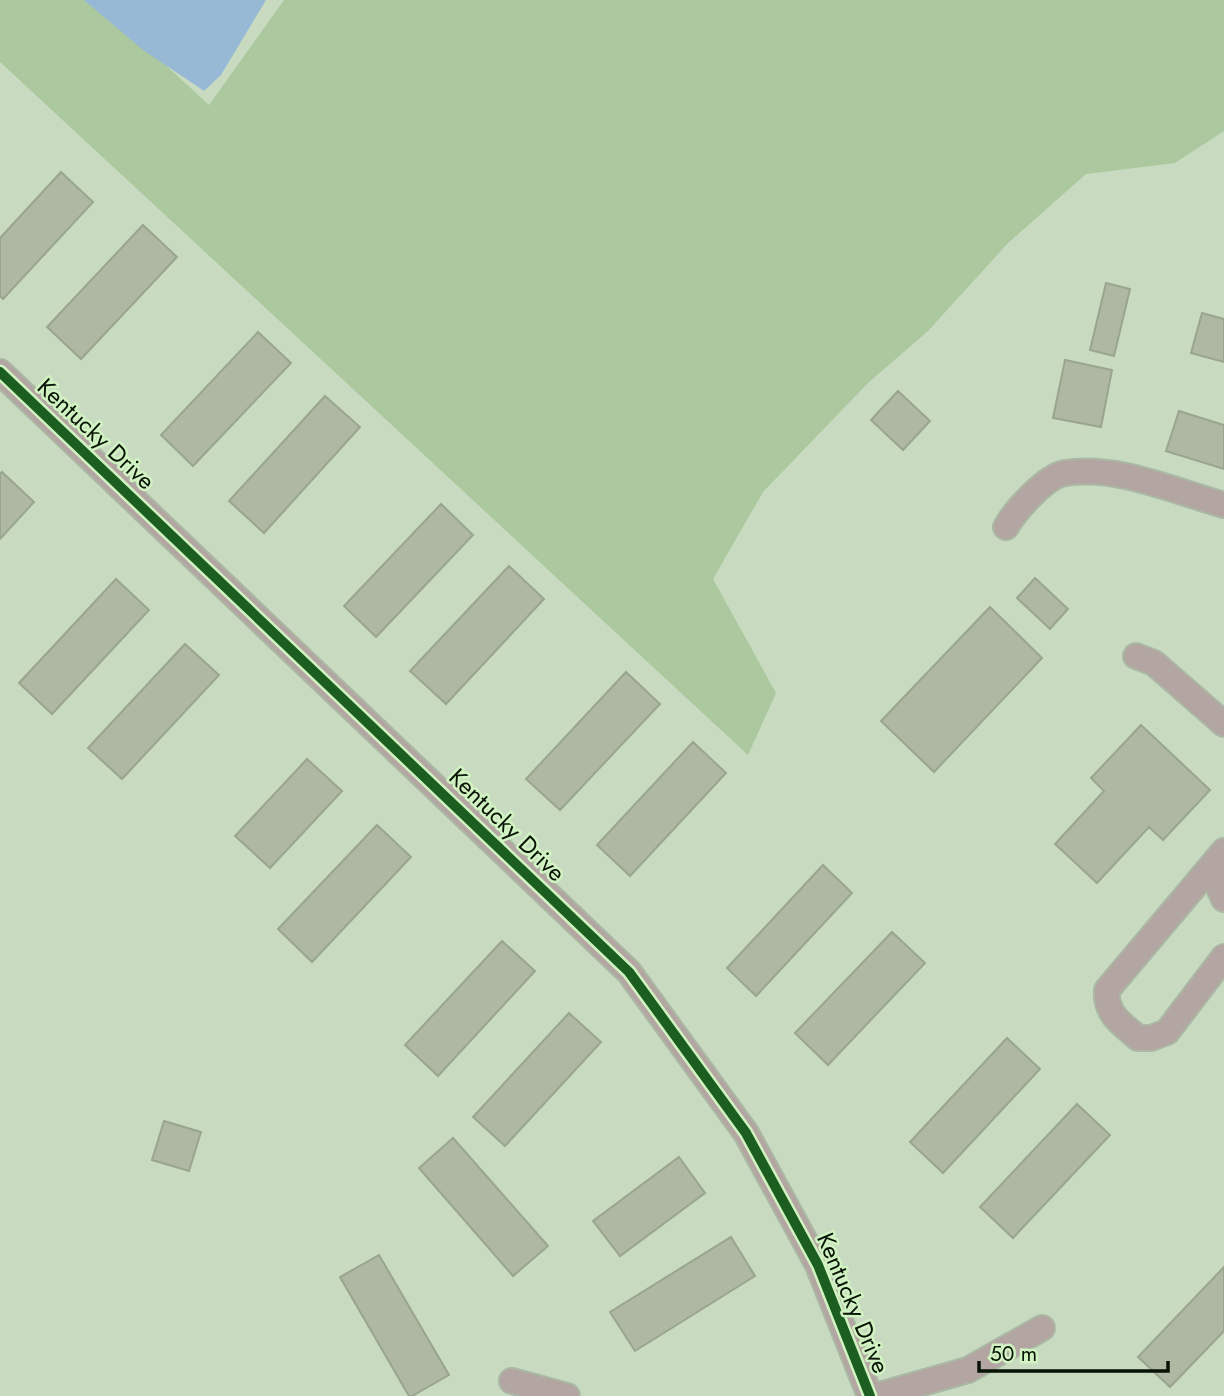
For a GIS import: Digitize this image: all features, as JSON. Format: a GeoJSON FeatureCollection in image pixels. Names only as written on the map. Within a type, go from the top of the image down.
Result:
{"type":"FeatureCollection","features":[{"type":"Feature","properties":{"kind":"street","name":"Kentucky Drive"},"geometry":{"type":"LineString","coordinates":[[0,372],[629,972],[746,1133],[818,1265],[870,1396]]}},
{"type":"Feature","properties":{"kind":"street"},"geometry":{"type":"LineString","coordinates":[[1006,527],[1018,507],[1062,473],[1111,473],[1224,505]]}},
{"type":"Feature","properties":{"kind":"street"},"geometry":{"type":"LineString","coordinates":[[1136,656],[1154,663],[1224,723]]}},
{"type":"Feature","properties":{"kind":"street"},"geometry":{"type":"LineString","coordinates":[[1217,860],[1224,899]]}},
{"type":"Feature","properties":{"kind":"street"},"geometry":{"type":"LineString","coordinates":[[1217,860],[1107,990],[1106,1004],[1114,1016],[1138,1038],[1167,1032],[1224,957]]}},
{"type":"Feature","properties":{"kind":"street"},"geometry":{"type":"LineString","coordinates":[[876,1396],[968,1370],[1042,1328]]}},
{"type":"Feature","properties":{"kind":"street"},"geometry":{"type":"LineString","coordinates":[[512,1381],[567,1396]]}},
{"type":"Feature","properties":{"kind":"green space"},"geometry":{"type":"Polygon","coordinates":[[[0,0],[95,0],[209,105],[284,0],[1224,0],[1224,131],[1175,163],[1086,174],[1008,243],[928,331],[868,383],[763,492],[713,579],[776,693],[748,755],[0,62],[0,0]]]}},
{"type":"Feature","properties":{"kind":"water"},"geometry":{"type":"Polygon","coordinates":[[[84,0],[266,0],[221,75],[204,91],[143,50],[84,0]]]}},
{"type":"Feature","properties":{"kind":"building"},"geometry":{"type":"Polygon","coordinates":[[[61,172],[93,202],[3,299],[0,296],[0,238],[61,172]]]}},
{"type":"Feature","properties":{"kind":"building"},"geometry":{"type":"Polygon","coordinates":[[[143,225],[177,257],[81,359],[47,327],[143,225]]]}},
{"type":"Feature","properties":{"kind":"building"},"geometry":{"type":"Polygon","coordinates":[[[1106,283],[1130,289],[1114,356],[1090,350],[1106,283]]]}},
{"type":"Feature","properties":{"kind":"building"},"geometry":{"type":"Polygon","coordinates":[[[1202,313],[1224,319],[1224,362],[1191,353],[1202,313]]]}},
{"type":"Feature","properties":{"kind":"building"},"geometry":{"type":"Polygon","coordinates":[[[258,332],[291,363],[193,466],[161,435],[258,332]]]}},
{"type":"Feature","properties":{"kind":"building"},"geometry":{"type":"Polygon","coordinates":[[[1065,360],[1112,370],[1101,427],[1053,418],[1065,360]]]}},
{"type":"Feature","properties":{"kind":"building"},"geometry":{"type":"Polygon","coordinates":[[[898,391],[930,421],[903,450],[871,420],[898,391]]]}},
{"type":"Feature","properties":{"kind":"building"},"geometry":{"type":"Polygon","coordinates":[[[325,396],[360,427],[264,533],[229,501],[325,396]]]}},
{"type":"Feature","properties":{"kind":"building"},"geometry":{"type":"Polygon","coordinates":[[[1179,411],[1224,425],[1224,469],[1166,451],[1179,411]]]}},
{"type":"Feature","properties":{"kind":"building"},"geometry":{"type":"Polygon","coordinates":[[[2,472],[34,502],[0,539],[0,474],[2,472]]]}},
{"type":"Feature","properties":{"kind":"building"},"geometry":{"type":"Polygon","coordinates":[[[441,504],[473,535],[376,637],[344,606],[441,504]]]}},
{"type":"Feature","properties":{"kind":"building"},"geometry":{"type":"Polygon","coordinates":[[[509,566],[544,599],[446,704],[410,671],[509,566]]]}},
{"type":"Feature","properties":{"kind":"building"},"geometry":{"type":"Polygon","coordinates":[[[1035,578],[1068,609],[1050,629],[1017,598],[1035,578]]]}},
{"type":"Feature","properties":{"kind":"building"},"geometry":{"type":"Polygon","coordinates":[[[116,579],[149,610],[52,714],[19,683],[116,579]]]}},
{"type":"Feature","properties":{"kind":"building"},"geometry":{"type":"Polygon","coordinates":[[[990,607],[1042,658],[934,772],[881,721],[990,607]]]}},
{"type":"Feature","properties":{"kind":"building"},"geometry":{"type":"Polygon","coordinates":[[[185,644],[219,675],[122,779],[88,748],[185,644]]]}},
{"type":"Feature","properties":{"kind":"building"},"geometry":{"type":"Polygon","coordinates":[[[626,672],[660,704],[560,810],[526,779],[626,672]]]}},
{"type":"Feature","properties":{"kind":"building"},"geometry":{"type":"Polygon","coordinates":[[[1141,725],[1210,790],[1163,840],[1149,827],[1097,883],[1055,844],[1104,791],[1091,778],[1141,725]]]}},
{"type":"Feature","properties":{"kind":"building"},"geometry":{"type":"Polygon","coordinates":[[[693,742],[726,773],[630,876],[597,845],[693,742]]]}},
{"type":"Feature","properties":{"kind":"building"},"geometry":{"type":"Polygon","coordinates":[[[307,759],[342,791],[270,868],[235,836],[307,759]]]}},
{"type":"Feature","properties":{"kind":"building"},"geometry":{"type":"Polygon","coordinates":[[[377,825],[411,857],[312,962],[278,929],[377,825]]]}},
{"type":"Feature","properties":{"kind":"building"},"geometry":{"type":"Polygon","coordinates":[[[823,865],[852,893],[756,996],[727,968],[823,865]]]}},
{"type":"Feature","properties":{"kind":"building"},"geometry":{"type":"Polygon","coordinates":[[[892,932],[925,963],[828,1065],[795,1033],[892,932]]]}},
{"type":"Feature","properties":{"kind":"building"},"geometry":{"type":"Polygon","coordinates":[[[502,941],[535,971],[438,1076],[405,1045],[502,941]]]}},
{"type":"Feature","properties":{"kind":"building"},"geometry":{"type":"Polygon","coordinates":[[[569,1013],[601,1042],[505,1146],[473,1117],[569,1013]]]}},
{"type":"Feature","properties":{"kind":"building"},"geometry":{"type":"Polygon","coordinates":[[[1007,1038],[1040,1069],[943,1173],[910,1142],[1007,1038]]]}},
{"type":"Feature","properties":{"kind":"building"},"geometry":{"type":"Polygon","coordinates":[[[1077,1104],[1110,1135],[1013,1238],[980,1207],[1077,1104]]]}},
{"type":"Feature","properties":{"kind":"building"},"geometry":{"type":"Polygon","coordinates":[[[164,1121],[201,1132],[189,1171],[152,1160],[164,1121]]]}},
{"type":"Feature","properties":{"kind":"building"},"geometry":{"type":"Polygon","coordinates":[[[453,1138],[548,1246],[513,1276],[419,1168],[453,1138]]]}},
{"type":"Feature","properties":{"kind":"building"},"geometry":{"type":"Polygon","coordinates":[[[679,1157],[705,1193],[620,1256],[593,1221],[679,1157]]]}},
{"type":"Feature","properties":{"kind":"building"},"geometry":{"type":"Polygon","coordinates":[[[731,1237],[755,1276],[635,1351],[610,1312],[731,1237]]]}},
{"type":"Feature","properties":{"kind":"building"},"geometry":{"type":"Polygon","coordinates":[[[379,1255],[449,1375],[412,1396],[409,1396],[340,1277],[379,1255]]]}},
{"type":"Feature","properties":{"kind":"building"},"geometry":{"type":"Polygon","coordinates":[[[1224,1267],[1224,1331],[1170,1387],[1138,1357],[1224,1267]]]}},
{"type":"Feature","properties":{"kind":"cycle path"},"geometry":{"type":"LineString","coordinates":[[0,372],[629,972],[746,1133],[818,1265],[870,1396]]}}]}
